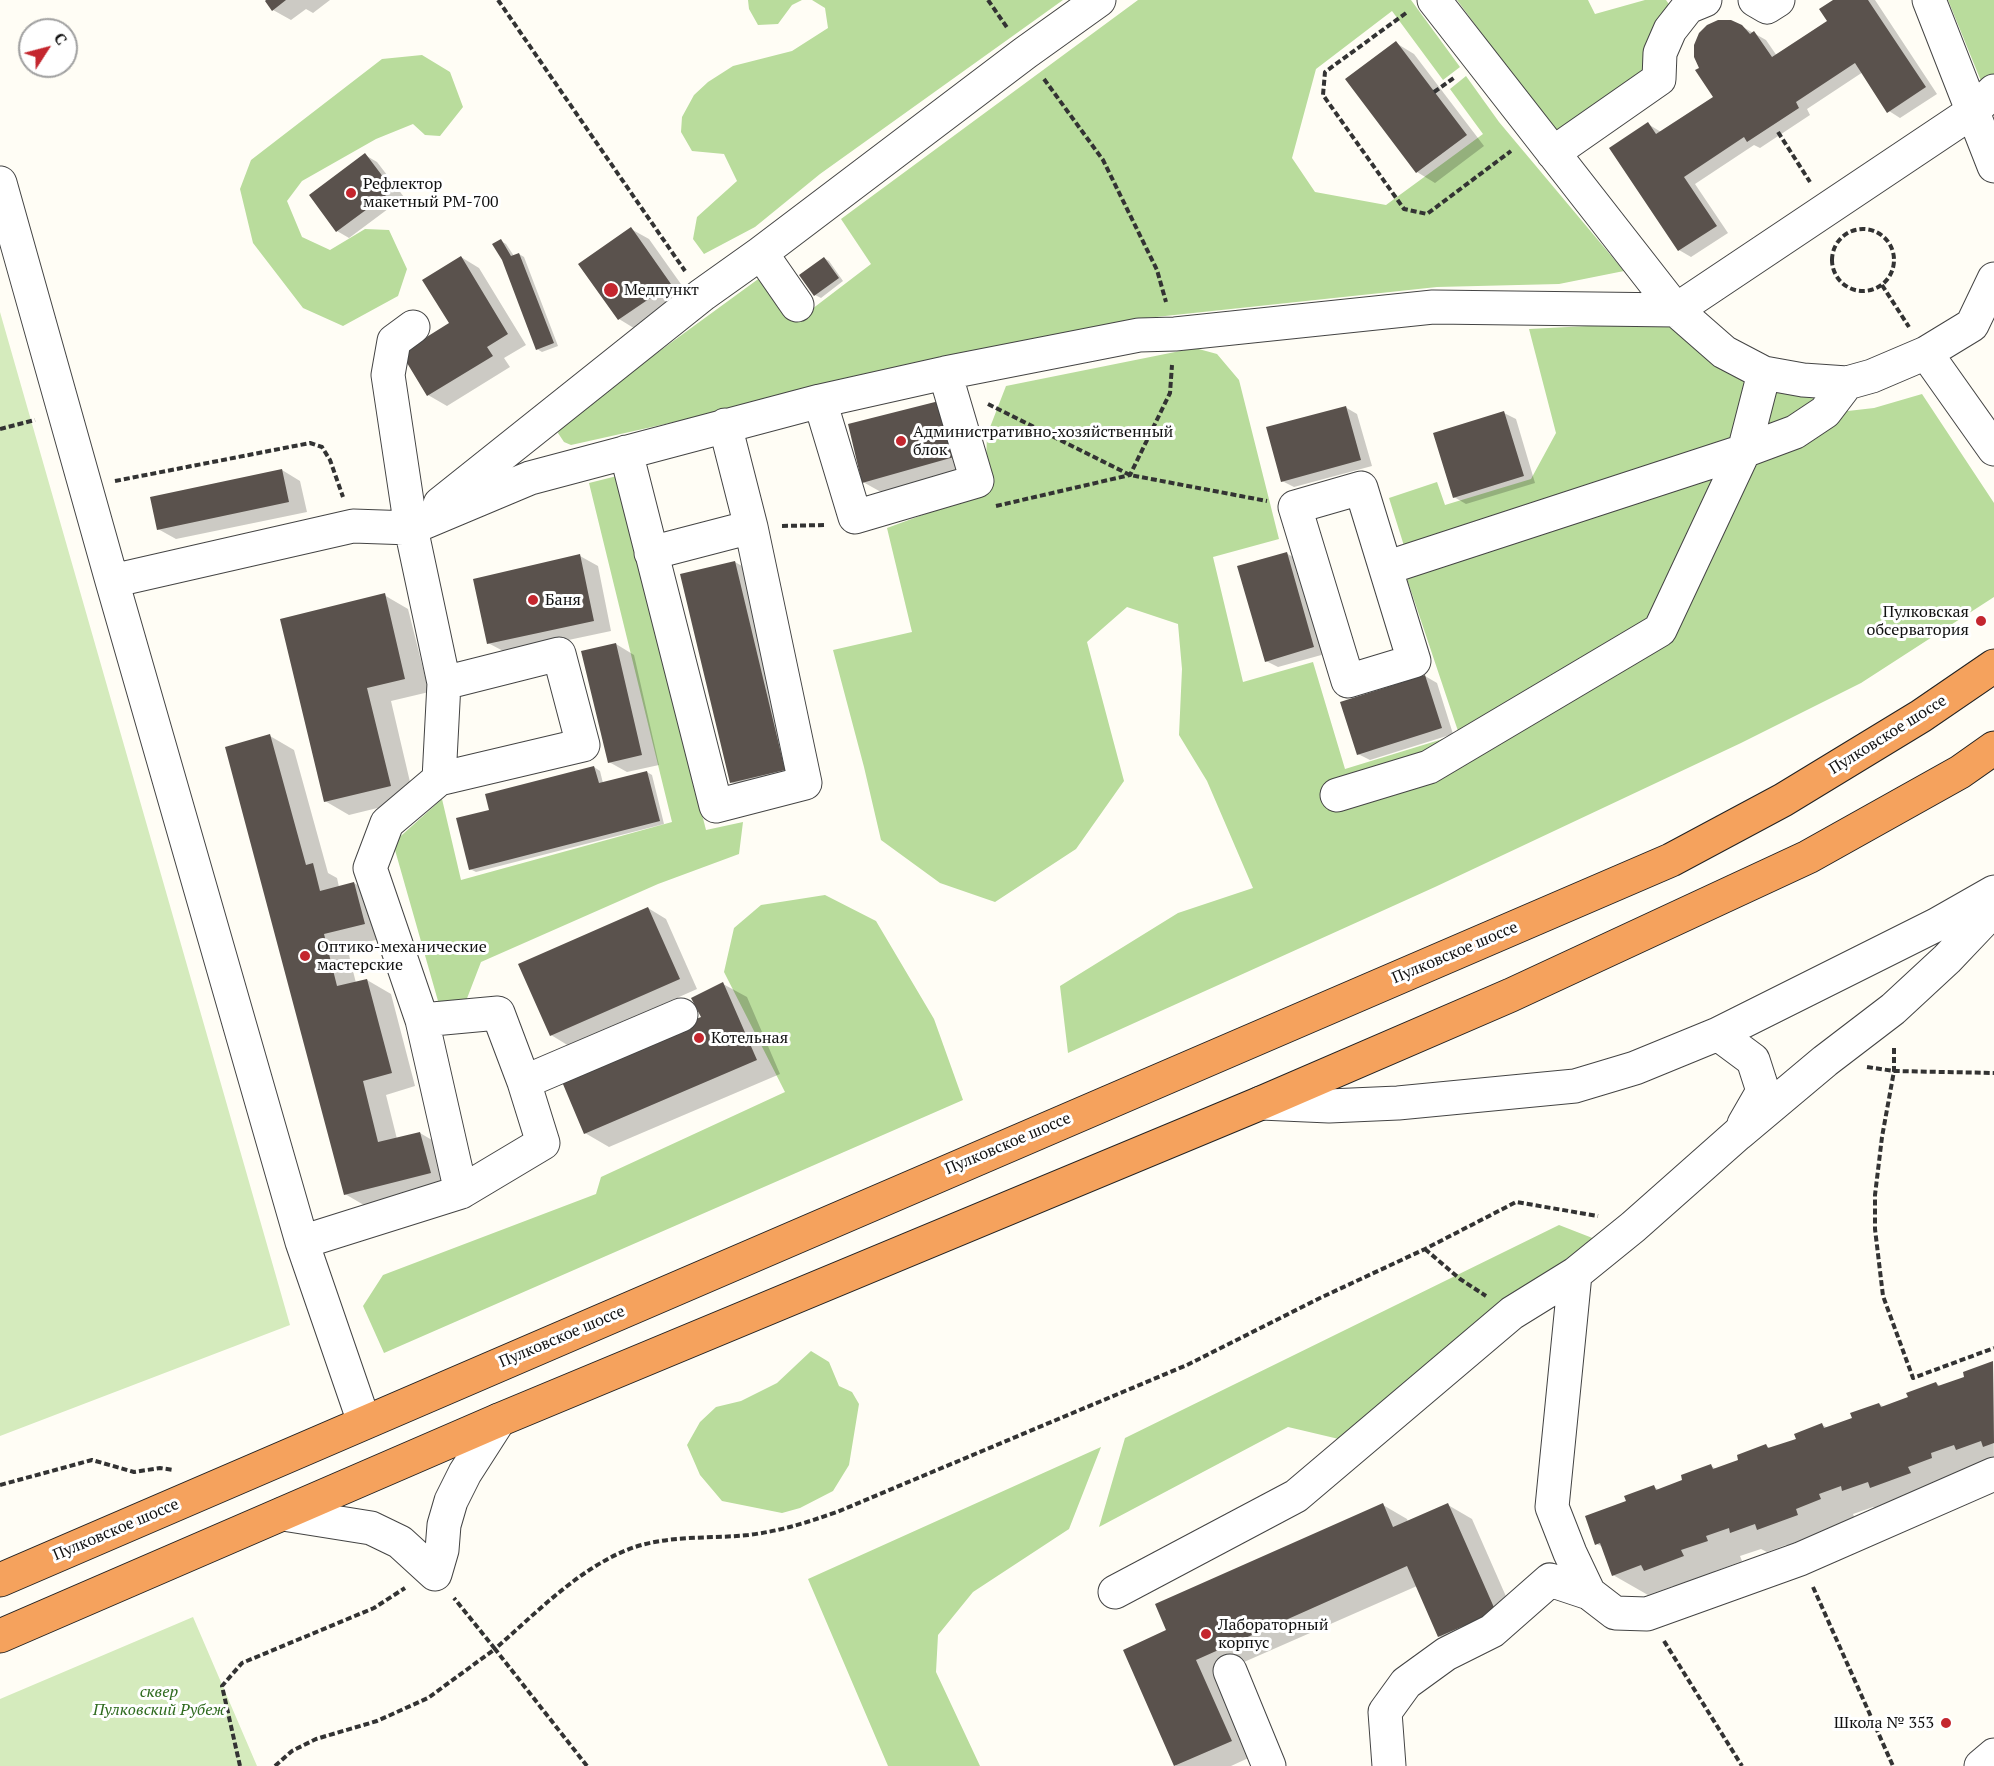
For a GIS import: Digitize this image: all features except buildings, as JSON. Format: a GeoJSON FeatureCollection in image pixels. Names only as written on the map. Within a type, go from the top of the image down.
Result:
{"type":"FeatureCollection","features":[{"type":"Feature","properties":{"kind":"highway","name":"Пулковское шоссе"},"geometry":{"type":"LineString","coordinates":[[0,1580],[1671,860],[1783,800],[1921,716],[1994,666]]}},
{"type":"Feature","properties":{"kind":"highway"},"geometry":{"type":"LineString","coordinates":[[0,1636],[499,1420],[1262,1103],[1511,995],[1808,857],[1960,772],[1994,748]]}},
{"type":"Feature","properties":{"kind":"street"},"geometry":{"type":"LineString","coordinates":[[411,528],[702,295],[1099,0]]}},
{"type":"Feature","properties":{"kind":"street"},"geometry":{"type":"LineString","coordinates":[[1545,143],[1659,79],[1660,53],[1670,30],[1688,7],[1705,0]]}},
{"type":"Feature","properties":{"kind":"street"},"geometry":{"type":"LineString","coordinates":[[1755,0],[1767,7],[1778,0]]}},
{"type":"Feature","properties":{"kind":"street"},"geometry":{"type":"LineString","coordinates":[[1929,0],[1983,102],[1994,166]]}},
{"type":"Feature","properties":{"kind":"street"},"geometry":{"type":"LineString","coordinates":[[1424,3],[1545,143],[1677,310],[1724,352],[1764,373],[1803,380],[1847,382],[1872,376],[1926,353],[1983,320],[1994,279]]}},
{"type":"Feature","properties":{"kind":"street"},"geometry":{"type":"LineString","coordinates":[[112,581],[353,526],[411,528],[530,478],[725,425],[820,401],[947,379],[1139,335],[1175,334],[1433,307],[1677,310],[1983,102]]}},
{"type":"Feature","properties":{"kind":"street"},"geometry":{"type":"LineString","coordinates":[[0,183],[302,1242],[364,1422]]}},
{"type":"Feature","properties":{"kind":"street"},"geometry":{"type":"LineString","coordinates":[[761,253],[797,305]]}},
{"type":"Feature","properties":{"kind":"street"},"geometry":{"type":"LineString","coordinates":[[413,327],[394,340],[388,375],[411,528],[444,683],[439,779]]}},
{"type":"Feature","properties":{"kind":"street"},"geometry":{"type":"LineString","coordinates":[[1926,353],[1994,449]]}},
{"type":"Feature","properties":{"kind":"street"},"geometry":{"type":"LineString","coordinates":[[1336,795],[1429,767],[1660,630],[1744,452],[1764,373]]}},
{"type":"Feature","properties":{"kind":"street"},"geometry":{"type":"LineString","coordinates":[[820,401],[855,517],[977,482],[947,379]]}},
{"type":"Feature","properties":{"kind":"street"},"geometry":{"type":"LineString","coordinates":[[1386,568],[1744,452],[1795,432],[1825,412],[1847,382]]}},
{"type":"Feature","properties":{"kind":"street"},"geometry":{"type":"LineString","coordinates":[[626,452],[716,806],[805,783],[751,527],[725,425]]}},
{"type":"Feature","properties":{"kind":"street"},"geometry":{"type":"LineString","coordinates":[[516,443],[508,460],[514,471],[530,478]]}},
{"type":"Feature","properties":{"kind":"street"},"geometry":{"type":"LineString","coordinates":[[1361,488],[1414,661],[1348,681],[1295,507],[1361,488]]}},
{"type":"Feature","properties":{"kind":"street"},"geometry":{"type":"LineString","coordinates":[[651,554],[751,527]]}},
{"type":"Feature","properties":{"kind":"street"},"geometry":{"type":"LineString","coordinates":[[444,683],[559,654],[583,745],[439,779],[387,823],[370,868],[422,1020],[461,1192]]}},
{"type":"Feature","properties":{"kind":"street"},"geometry":{"type":"LineString","coordinates":[[1262,1103],[1329,1106],[1398,1103],[1575,1086],[1635,1068],[1718,1034],[1936,925],[1994,892]]}},
{"type":"Feature","properties":{"kind":"street"},"geometry":{"type":"LineString","coordinates":[[1115,1592],[1296,1496],[1512,1313],[1575,1274],[1633,1227],[1825,1060],[1893,1009],[1947,959],[1983,921],[1994,904]]}},
{"type":"Feature","properties":{"kind":"street"},"geometry":{"type":"LineString","coordinates":[[302,1242],[461,1192],[543,1143],[524,1082],[498,1013],[422,1020]]}},
{"type":"Feature","properties":{"kind":"street"},"geometry":{"type":"LineString","coordinates":[[524,1082],[681,1016]]}},
{"type":"Feature","properties":{"kind":"street"},"geometry":{"type":"LineString","coordinates":[[1718,1034],[1753,1060],[1763,1091],[1738,1134]]}},
{"type":"Feature","properties":{"kind":"street"},"geometry":{"type":"LineString","coordinates":[[1575,1274],[1552,1508],[1589,1593]]}},
{"type":"Feature","properties":{"kind":"street"},"geometry":{"type":"LineString","coordinates":[[283,1514],[371,1528],[400,1542],[424,1579],[442,1550],[444,1525],[451,1501],[465,1473],[499,1420]]}},
{"type":"Feature","properties":{"kind":"street"},"geometry":{"type":"LineString","coordinates":[[1389,1766],[1385,1712],[1406,1683],[1446,1654],[1492,1631],[1550,1580],[1589,1593],[1615,1613],[1647,1614],[1800,1559],[1994,1474]]}},
{"type":"Feature","properties":{"kind":"street"},"geometry":{"type":"LineString","coordinates":[[1230,1671],[1269,1766]]}},
{"type":"Feature","properties":{"kind":"street"},"geometry":{"type":"LineString","coordinates":[[1981,1766],[1994,1755]]}},
{"type":"Feature","properties":{"kind":"path"},"geometry":{"type":"LineString","coordinates":[[498,0],[702,295]]}},
{"type":"Feature","properties":{"kind":"path"},"geometry":{"type":"LineString","coordinates":[[1424,3],[1325,72],[1323,95],[1404,209],[1427,214],[1545,143]]}},
{"type":"Feature","properties":{"kind":"path"},"geometry":{"type":"LineString","coordinates":[[1856,229],[1868,229],[1880,233],[1889,241],[1894,252],[1894,265],[1890,276],[1882,285],[1871,290],[1859,291],[1847,287],[1838,278],[1833,267],[1832,255],[1836,244],[1845,235],[1856,229]]}},
{"type":"Feature","properties":{"kind":"path"},"geometry":{"type":"LineString","coordinates":[[1882,285],[1926,353]]}},
{"type":"Feature","properties":{"kind":"path"},"geometry":{"type":"LineString","coordinates":[[947,379],[1130,475],[1295,507]]}},
{"type":"Feature","properties":{"kind":"path"},"geometry":{"type":"LineString","coordinates":[[85,487],[310,443],[322,447],[330,460],[353,526]]}},
{"type":"Feature","properties":{"kind":"path"},"geometry":{"type":"LineString","coordinates":[[1893,1009],[1894,1071],[1882,1137],[1875,1195],[1875,1229],[1883,1296],[1913,1378],[1994,1348]]}},
{"type":"Feature","properties":{"kind":"path"},"geometry":{"type":"LineString","coordinates":[[1825,1060],[1894,1071],[1994,1073]]}},
{"type":"Feature","properties":{"kind":"path"},"geometry":{"type":"LineString","coordinates":[[275,1766],[292,1751],[316,1739],[377,1721],[428,1698],[495,1649],[563,1590],[611,1557],[636,1546],[681,1538],[747,1535],[789,1528],[837,1512],[1187,1365],[1516,1202],[1591,1214],[1633,1227]]}},
{"type":"Feature","properties":{"kind":"path"},"geometry":{"type":"LineString","coordinates":[[1425,1249],[1460,1279],[1512,1313]]}},
{"type":"Feature","properties":{"kind":"path"},"geometry":{"type":"LineString","coordinates":[[0,1485],[92,1460],[134,1472],[160,1468],[177,1471]]}},
{"type":"Feature","properties":{"kind":"path"},"geometry":{"type":"LineString","coordinates":[[1800,1559],[1893,1766]]}},
{"type":"Feature","properties":{"kind":"path"},"geometry":{"type":"LineString","coordinates":[[240,1766],[222,1686],[242,1662],[374,1608],[424,1579],[495,1649],[587,1766]]}},
{"type":"Feature","properties":{"kind":"path"},"geometry":{"type":"LineString","coordinates":[[1647,1614],[1742,1766]]}},
{"type":"Feature","properties":{"kind":"green space"},"geometry":{"type":"Polygon","coordinates":[[[748,0],[802,0],[792,5],[778,24],[758,25],[749,9],[748,0]]]}},
{"type":"Feature","properties":{"kind":"green space"},"geometry":{"type":"Polygon","coordinates":[[[812,0],[1063,0],[820,174],[755,227],[704,254],[693,239],[697,217],[737,181],[724,154],[692,151],[681,132],[682,117],[694,95],[708,82],[733,66],[792,51],[828,28],[825,8],[812,0]]]}},
{"type":"Feature","properties":{"kind":"green space"},"geometry":{"type":"Polygon","coordinates":[[[1138,0],[1411,0],[1460,67],[1443,80],[1392,11],[1316,69],[1292,158],[1315,192],[1386,205],[1483,134],[1450,89],[1466,76],[1499,122],[1624,271],[1559,284],[1437,287],[1137,319],[571,445],[564,442],[558,433],[561,423],[761,277],[795,322],[871,264],[841,219],[1138,0]]]}},
{"type":"Feature","properties":{"kind":"green space"},"geometry":{"type":"Polygon","coordinates":[[[1457,0],[1588,0],[1595,14],[1645,0],[1666,0],[1673,10],[1644,76],[1558,137],[1457,0]]]}},
{"type":"Feature","properties":{"kind":"green space"},"geometry":{"type":"Polygon","coordinates":[[[1948,0],[1994,0],[1994,113],[1948,0]]]}},
{"type":"Feature","properties":{"kind":"green space"},"geometry":{"type":"Polygon","coordinates":[[[422,55],[450,72],[463,107],[440,136],[425,135],[413,124],[376,139],[302,181],[287,201],[302,237],[330,250],[365,229],[389,230],[407,269],[398,296],[343,326],[303,308],[253,243],[240,189],[251,160],[382,59],[422,55]]]}},
{"type":"Feature","properties":{"kind":"green space"},"geometry":{"type":"Polygon","coordinates":[[[0,312],[290,1325],[0,1436],[0,312]]]}},
{"type":"Feature","properties":{"kind":"green space"},"geometry":{"type":"Polygon","coordinates":[[[1666,322],[1690,344],[1742,380],[1821,397],[1788,426],[1405,549],[1389,498],[1437,482],[1445,505],[1531,479],[1556,433],[1529,329],[1666,322]]]}},
{"type":"Feature","properties":{"kind":"green space"},"geometry":{"type":"Polygon","coordinates":[[[1195,348],[1217,354],[1239,380],[1279,539],[1213,557],[1243,682],[1313,662],[1345,769],[1459,734],[1406,576],[1839,412],[1874,408],[1922,394],[1994,503],[1994,597],[1861,683],[1741,743],[1435,887],[1068,1053],[1060,986],[1178,913],[1253,888],[1207,781],[1179,735],[1182,669],[1178,624],[1127,607],[1087,642],[1124,781],[1076,849],[995,902],[940,883],[881,840],[833,650],[912,632],[887,528],[985,492],[987,435],[1006,386],[1195,348]]]}},
{"type":"Feature","properties":{"kind":"green space"},"geometry":{"type":"Polygon","coordinates":[[[617,476],[706,830],[743,822],[739,854],[658,884],[481,962],[466,1001],[438,1001],[393,843],[442,799],[461,880],[672,822],[589,483],[617,476]]]}},
{"type":"Feature","properties":{"kind":"green space"},"geometry":{"type":"Polygon","coordinates":[[[825,895],[876,921],[934,1019],[963,1100],[384,1353],[363,1306],[383,1275],[596,1194],[601,1177],[785,1092],[724,972],[734,928],[761,905],[825,895]]]}},
{"type":"Feature","properties":{"kind":"green space"},"geometry":{"type":"Polygon","coordinates":[[[1559,1225],[1595,1239],[1343,1440],[1288,1427],[1099,1527],[1125,1438],[1559,1225]]]}},
{"type":"Feature","properties":{"kind":"green space"},"geometry":{"type":"Polygon","coordinates":[[[811,1351],[829,1362],[839,1386],[852,1392],[859,1404],[849,1465],[833,1491],[800,1508],[782,1513],[722,1501],[700,1475],[687,1445],[700,1422],[716,1407],[741,1401],[777,1383],[811,1351]]]}},
{"type":"Feature","properties":{"kind":"green space"},"geometry":{"type":"Polygon","coordinates":[[[1101,1447],[1069,1529],[973,1592],[938,1635],[936,1672],[980,1766],[888,1766],[808,1579],[1101,1447]]]}},
{"type":"Feature","properties":{"kind":"green space","name":"сквер Пулковский Рубеж"},"geometry":{"type":"Polygon","coordinates":[[[193,1617],[257,1766],[0,1766],[0,1699],[193,1617]]]}},
{"type":"Feature","properties":{"kind":"place","name":"Рефлектор макетный РМ-700"},"geometry":{"type":"Point","coordinates":[351,193]}},
{"type":"Feature","properties":{"kind":"place","name":"Медпункт"},"geometry":{"type":"Point","coordinates":[611,290]}},
{"type":"Feature","properties":{"kind":"place","name":"Административно-хозяйственный блок"},"geometry":{"type":"Point","coordinates":[901,441]}},
{"type":"Feature","properties":{"kind":"place","name":"Баня"},"geometry":{"type":"Point","coordinates":[533,600]}},
{"type":"Feature","properties":{"kind":"place","name":"Пулковская обсерватория"},"geometry":{"type":"Point","coordinates":[1981,621]}},
{"type":"Feature","properties":{"kind":"place","name":"Оптико-механические мастерские"},"geometry":{"type":"Point","coordinates":[305,956]}},
{"type":"Feature","properties":{"kind":"place","name":"Котельная"},"geometry":{"type":"Point","coordinates":[699,1038]}},
{"type":"Feature","properties":{"kind":"place","name":"Лабораторный корпус"},"geometry":{"type":"Point","coordinates":[1206,1634]}},
{"type":"Feature","properties":{"kind":"place","name":"Школа № 353"},"geometry":{"type":"Point","coordinates":[1946,1723]}}]}
